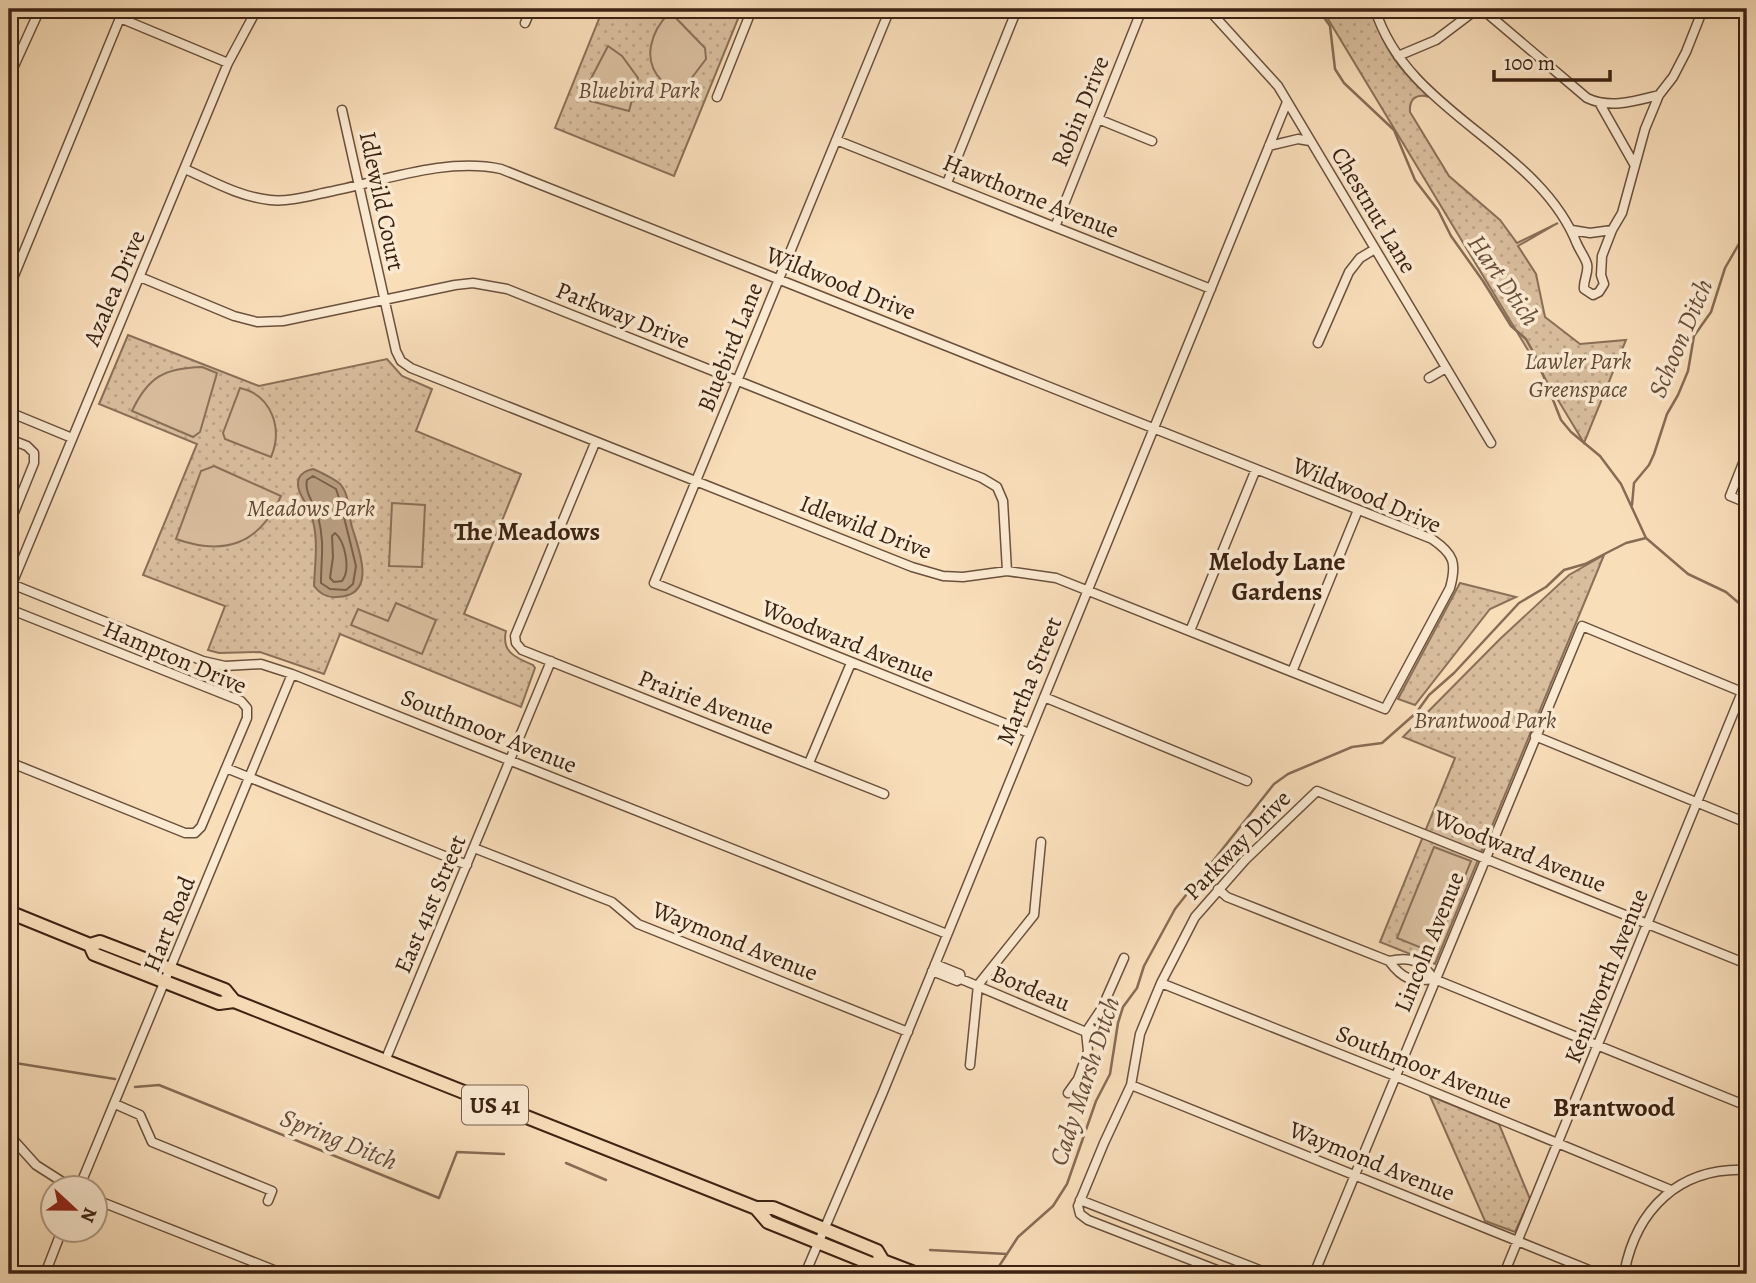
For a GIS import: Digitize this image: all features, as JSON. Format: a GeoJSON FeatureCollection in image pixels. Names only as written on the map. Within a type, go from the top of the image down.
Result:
{"type":"FeatureCollection","features":[{"type":"Feature","properties":{"kind":"highway","name":"US 41"},"geometry":{"type":"LineString","coordinates":[[9,912],[90,946],[94,954],[219,1003],[234,1001]]}},
{"type":"Feature","properties":{"kind":"highway","name":"US 41"},"geometry":{"type":"LineString","coordinates":[[90,946],[100,942],[171,969],[225,990],[234,1001],[385,1062],[756,1208],[774,1208],[877,1251],[883,1261]]}},
{"type":"Feature","properties":{"kind":"highway","name":"US 41"},"geometry":{"type":"LineString","coordinates":[[756,1208],[768,1222],[872,1264],[883,1261],[918,1274]]}},
{"type":"Feature","properties":{"kind":"street"},"geometry":{"type":"LineString","coordinates":[[9,77],[40,9]]}},
{"type":"Feature","properties":{"kind":"street","name":"Azalea Drive"},"geometry":{"type":"LineString","coordinates":[[10,583],[228,63],[257,9]]}},
{"type":"Feature","properties":{"kind":"street"},"geometry":{"type":"LineString","coordinates":[[526,23],[531,9]]}},
{"type":"Feature","properties":{"kind":"street"},"geometry":{"type":"LineString","coordinates":[[716,97],[752,9]]}},
{"type":"Feature","properties":{"kind":"street","name":"Bluebird Lane"},"geometry":{"type":"LineString","coordinates":[[654,583],[890,9]]}},
{"type":"Feature","properties":{"kind":"street"},"geometry":{"type":"LineString","coordinates":[[947,183],[1017,9]]}},
{"type":"Feature","properties":{"kind":"street","name":"Robin Drive"},"geometry":{"type":"LineString","coordinates":[[1055,227],[1142,9]]}},
{"type":"Feature","properties":{"kind":"street","name":"Chestnut Lane"},"geometry":{"type":"LineString","coordinates":[[1208,9],[1278,86],[1492,443]]}},
{"type":"Feature","properties":{"kind":"street"},"geometry":{"type":"LineString","coordinates":[[1375,9],[1384,34],[1424,87],[1530,178],[1551,201],[1573,230],[1588,272],[1583,281],[1584,289],[1593,295],[1604,285],[1601,275],[1602,257],[1630,191],[1634,164],[1659,95],[1673,77],[1686,52],[1703,9]]}},
{"type":"Feature","properties":{"kind":"street"},"geometry":{"type":"LineString","coordinates":[[1398,56],[1436,40],[1479,9],[1587,98],[1600,104],[1659,95]]}},
{"type":"Feature","properties":{"kind":"street"},"geometry":{"type":"LineString","coordinates":[[9,288],[120,18],[228,63]]}},
{"type":"Feature","properties":{"kind":"street","name":"Martha Street"},"geometry":{"type":"LineString","coordinates":[[805,1274],[908,1032],[1287,102]]}},
{"type":"Feature","properties":{"kind":"street"},"geometry":{"type":"LineString","coordinates":[[1600,104],[1634,164]]}},
{"type":"Feature","properties":{"kind":"street","name":"Idlewild Court"},"geometry":{"type":"LineString","coordinates":[[342,110],[384,300]]}},
{"type":"Feature","properties":{"kind":"street"},"geometry":{"type":"LineString","coordinates":[[1098,119],[1152,141]]}},
{"type":"Feature","properties":{"kind":"street"},"geometry":{"type":"LineString","coordinates":[[1269,146],[1298,139],[1310,141]]}},
{"type":"Feature","properties":{"kind":"street","name":"Hawthorne Avenue"},"geometry":{"type":"LineString","coordinates":[[836,140],[1212,289]]}},
{"type":"Feature","properties":{"kind":"street","name":"Wildwood Drive"},"geometry":{"type":"LineString","coordinates":[[185,169],[249,197],[271,200],[294,199],[461,165],[482,164],[501,169],[1432,539],[1452,557],[1455,571],[1450,588],[1385,709]]}},
{"type":"Feature","properties":{"kind":"street"},"geometry":{"type":"LineString","coordinates":[[1573,230],[1590,233],[1612,230]]}},
{"type":"Feature","properties":{"kind":"street"},"geometry":{"type":"LineString","coordinates":[[1318,343],[1349,272],[1360,258],[1375,249]]}},
{"type":"Feature","properties":{"kind":"street","name":"Parkway Drive"},"geometry":{"type":"LineString","coordinates":[[140,277],[234,316],[257,321],[283,321],[455,285],[473,283],[507,289],[982,478],[997,487],[1003,501],[1007,571]]}},
{"type":"Feature","properties":{"kind":"street","name":"Idlewild Drive"},"geometry":{"type":"LineString","coordinates":[[384,300],[396,351],[401,361],[411,368],[912,567],[943,576],[963,577],[1007,571],[1056,578],[1385,709]]}},
{"type":"Feature","properties":{"kind":"street"},"geometry":{"type":"LineString","coordinates":[[1429,378],[1446,368]]}},
{"type":"Feature","properties":{"kind":"street"},"geometry":{"type":"LineString","coordinates":[[9,412],[72,438]]}},
{"type":"Feature","properties":{"kind":"street"},"geometry":{"type":"LineString","coordinates":[[9,439],[27,446],[34,453],[34,464],[9,525]]}},
{"type":"Feature","properties":{"kind":"street","name":"Prairie Avenue"},"geometry":{"type":"LineString","coordinates":[[595,443],[515,636],[516,643],[522,650],[884,794]]}},
{"type":"Feature","properties":{"kind":"street"},"geometry":{"type":"LineString","coordinates":[[1747,453],[1730,496],[1747,503]]}},
{"type":"Feature","properties":{"kind":"street"},"geometry":{"type":"LineString","coordinates":[[1190,631],[1256,469]]}},
{"type":"Feature","properties":{"kind":"street"},"geometry":{"type":"LineString","coordinates":[[1292,672],[1358,510]]}},
{"type":"Feature","properties":{"kind":"street","name":"Southmoor Avenue"},"geometry":{"type":"LineString","coordinates":[[10,583],[204,661],[225,666],[261,664],[292,674],[947,934]]}},
{"type":"Feature","properties":{"kind":"street","name":"Woodward Avenue"},"geometry":{"type":"LineString","coordinates":[[654,583],[1029,733]]}},
{"type":"Feature","properties":{"kind":"street","name":"Hampton Drive"},"geometry":{"type":"LineString","coordinates":[[9,609],[241,701],[247,708],[247,718],[201,827],[195,833],[185,833],[9,762]]}},
{"type":"Feature","properties":{"kind":"street","name":"Lincoln Avenue"},"geometry":{"type":"LineString","coordinates":[[1314,1274],[1582,626],[1744,693]]}},
{"type":"Feature","properties":{"kind":"street","name":"East 41st Street"},"geometry":{"type":"LineString","coordinates":[[385,1062],[551,661]]}},
{"type":"Feature","properties":{"kind":"street"},"geometry":{"type":"LineString","coordinates":[[809,763],[851,663]]}},
{"type":"Feature","properties":{"kind":"street","name":"Hart Road"},"geometry":{"type":"LineString","coordinates":[[85,1174],[292,674]]}},
{"type":"Feature","properties":{"kind":"street","name":"Kenilworth Avenue"},"geometry":{"type":"LineString","coordinates":[[1504,1274],[1744,693]]}},
{"type":"Feature","properties":{"kind":"street"},"geometry":{"type":"LineString","coordinates":[[1044,697],[1247,780]]}},
{"type":"Feature","properties":{"kind":"street"},"geometry":{"type":"LineString","coordinates":[[1535,736],[1747,823]]}},
{"type":"Feature","properties":{"kind":"street"},"geometry":{"type":"LineString","coordinates":[[226,768],[467,865]]}},
{"type":"Feature","properties":{"kind":"street","name":"Parkway Drive"},"geometry":{"type":"LineString","coordinates":[[1080,1200],[1131,1085],[1140,1034],[1161,983],[1195,917],[1218,888],[1317,791]]}},
{"type":"Feature","properties":{"kind":"street","name":"Woodward Avenue"},"geometry":{"type":"LineString","coordinates":[[1317,791],[1747,964]]}},
{"type":"Feature","properties":{"kind":"street"},"geometry":{"type":"LineString","coordinates":[[970,1065],[978,985],[1034,915],[1041,842]]}},
{"type":"Feature","properties":{"kind":"street","name":"Waymond Avenue"},"geometry":{"type":"LineString","coordinates":[[474,848],[612,902],[638,924],[908,1032]]}},
{"type":"Feature","properties":{"kind":"street"},"geometry":{"type":"LineString","coordinates":[[1218,888],[1227,897],[1389,961],[1405,958],[1424,965],[1434,979]]}},
{"type":"Feature","properties":{"kind":"street"},"geometry":{"type":"LineString","coordinates":[[1068,1093],[1078,1079],[1088,1051],[1086,1032],[1102,1008],[1124,958]]}},
{"type":"Feature","properties":{"kind":"street"},"geometry":{"type":"LineString","coordinates":[[1389,961],[1398,974],[1417,981],[1434,979],[1747,1106]]}},
{"type":"Feature","properties":{"kind":"street","name":"Bordeau"},"geometry":{"type":"LineString","coordinates":[[934,968],[960,974],[961,979],[1086,1032]]}},
{"type":"Feature","properties":{"kind":"street","name":"Southmoor Avenue"},"geometry":{"type":"LineString","coordinates":[[1161,983],[1671,1190]]}},
{"type":"Feature","properties":{"kind":"street","name":"Waymond Avenue"},"geometry":{"type":"LineString","coordinates":[[1131,1085],[1599,1274]]}},
{"type":"Feature","properties":{"kind":"street"},"geometry":{"type":"LineString","coordinates":[[115,1104],[140,1115],[152,1142],[272,1191],[268,1201]]}},
{"type":"Feature","properties":{"kind":"street"},"geometry":{"type":"LineString","coordinates":[[9,1135],[27,1157],[52,1174]]}},
{"type":"Feature","properties":{"kind":"street"},"geometry":{"type":"LineString","coordinates":[[1624,1274],[1638,1229],[1658,1202],[1671,1190],[1709,1172],[1747,1170]]}},
{"type":"Feature","properties":{"kind":"street"},"geometry":{"type":"LineString","coordinates":[[1227,1274],[1088,1220],[1080,1214],[1080,1200],[1270,1274]]}},
{"type":"Feature","properties":{"kind":"street"},"geometry":{"type":"LineString","coordinates":[[108,1204],[285,1274]]}},
{"type":"Feature","properties":{"kind":"street"},"geometry":{"type":"LineString","coordinates":[[45,1274],[57,1244]]}},
{"type":"Feature","properties":{"kind":"green space","name":"Bluebird Park"},"geometry":{"type":"Polygon","coordinates":[[[603,9],[742,9],[674,176],[555,128],[603,9]]]}},
{"type":"Feature","properties":{"kind":"green space","name":"Lawler Park Greenspace"},"geometry":{"type":"Polygon","coordinates":[[[1328,9],[1371,9],[1393,58],[1429,97],[1414,98],[1410,112],[1449,176],[1500,220],[1517,243],[1558,223],[1518,246],[1536,274],[1545,317],[1580,344],[1626,340],[1584,443],[1325,14],[1328,9]]]}},
{"type":"Feature","properties":{"kind":"green space"},"geometry":{"type":"Polygon","coordinates":[[[670,12],[705,48],[706,59],[681,92],[662,81],[650,55],[658,28],[670,12]]]}},
{"type":"Feature","properties":{"kind":"green space"},"geometry":{"type":"Polygon","coordinates":[[[608,46],[622,56],[638,78],[629,111],[590,101],[585,90],[608,46]]]}},
{"type":"Feature","properties":{"kind":"green space","name":"Meadows Park"},"geometry":{"type":"Polygon","coordinates":[[[128,335],[259,386],[387,359],[402,376],[432,389],[416,431],[521,474],[464,614],[506,631],[506,644],[511,653],[535,668],[521,707],[340,634],[324,674],[260,652],[219,653],[208,650],[225,606],[143,575],[197,444],[99,404],[128,335]]]}},
{"type":"Feature","properties":{"kind":"green space"},"geometry":{"type":"Polygon","coordinates":[[[202,367],[217,373],[200,432],[193,437],[132,411],[151,382],[167,372],[202,367]]]}},
{"type":"Feature","properties":{"kind":"green space"},"geometry":{"type":"Polygon","coordinates":[[[240,388],[260,398],[272,415],[276,435],[271,457],[225,439],[223,433],[240,388]]]}},
{"type":"Feature","properties":{"kind":"green space"},"geometry":{"type":"Polygon","coordinates":[[[214,466],[281,496],[262,526],[251,536],[238,542],[225,546],[210,546],[176,539],[201,471],[214,466]]]}},
{"type":"Feature","properties":{"kind":"green space"},"geometry":{"type":"Polygon","coordinates":[[[392,503],[425,505],[422,567],[389,566],[392,503]]]}},
{"type":"Feature","properties":{"kind":"green space","name":"Brantwood Park"},"geometry":{"type":"Polygon","coordinates":[[[1604,555],[1435,964],[1380,942],[1455,758],[1403,737],[1500,639],[1569,575],[1604,555]]]}},
{"type":"Feature","properties":{"kind":"green space"},"geometry":{"type":"Polygon","coordinates":[[[1460,583],[1516,597],[1490,609],[1415,705],[1398,699],[1460,583]]]}},
{"type":"Feature","properties":{"kind":"green space"},"geometry":{"type":"Polygon","coordinates":[[[396,603],[436,620],[422,654],[351,625],[358,609],[388,621],[396,603]]]}},
{"type":"Feature","properties":{"kind":"green space"},"geometry":{"type":"Polygon","coordinates":[[[1434,847],[1471,861],[1434,953],[1397,938],[1434,847]]]}},
{"type":"Feature","properties":{"kind":"green space"},"geometry":{"type":"Polygon","coordinates":[[[1430,1096],[1499,1124],[1530,1199],[1515,1232],[1485,1221],[1430,1096]]]}},
{"type":"Feature","properties":{"kind":"water"},"geometry":{"type":"Polygon","coordinates":[[[313,469],[339,483],[346,494],[362,570],[358,589],[350,595],[330,597],[314,586],[315,532],[311,514],[298,483],[302,474],[313,469]]]}},
{"type":"Feature","properties":{"kind":"waterway","name":"Hart Dtich"},"geometry":{"type":"LineString","coordinates":[[1318,9],[1330,26],[1335,69],[1344,83],[1394,130],[1415,180],[1438,210],[1451,236],[1511,326],[1526,339],[1561,420],[1600,456],[1621,484],[1646,538],[1688,574],[1726,592],[1747,610]]}},
{"type":"Feature","properties":{"kind":"waterway","name":"Schoon Ditch"},"geometry":{"type":"LineString","coordinates":[[1632,505],[1634,483],[1649,465],[1654,454],[1667,414],[1688,371],[1694,336],[1711,312],[1725,268],[1740,242],[1747,221]]}},
{"type":"Feature","properties":{"kind":"waterway","name":"Cady Marsh Ditch"},"geometry":{"type":"LineString","coordinates":[[994,1274],[1018,1237],[1053,1206],[1067,1184],[1096,1101],[1110,1074],[1123,1007],[1137,988],[1144,966],[1175,909],[1274,784],[1288,774],[1352,747],[1382,743],[1416,713],[1429,695],[1454,673],[1519,603],[1546,587],[1564,570],[1585,564],[1626,543],[1646,538]]}},
{"type":"Feature","properties":{"kind":"waterway"},"geometry":{"type":"LineString","coordinates":[[9,1062],[115,1079]]}},
{"type":"Feature","properties":{"kind":"waterway","name":"Spring Ditch"},"geometry":{"type":"LineString","coordinates":[[135,1087],[159,1085],[439,1198],[457,1152],[504,1154]]}},
{"type":"Feature","properties":{"kind":"waterway","name":"Spring Ditch"},"geometry":{"type":"LineString","coordinates":[[566,1163],[606,1180]]}},
{"type":"Feature","properties":{"kind":"waterway","name":"Spring Ditch"},"geometry":{"type":"LineString","coordinates":[[930,1250],[1007,1254]]}},
{"type":"Feature","properties":{"kind":"district","name":"The Meadows"},"geometry":{"type":"Point","coordinates":[527,531]}},
{"type":"Feature","properties":{"kind":"district","name":"Melody Lane Gardens"},"geometry":{"type":"Point","coordinates":[1277,576]}},
{"type":"Feature","properties":{"kind":"district","name":"Brantwood"},"geometry":{"type":"Point","coordinates":[1614,1107]}}]}
